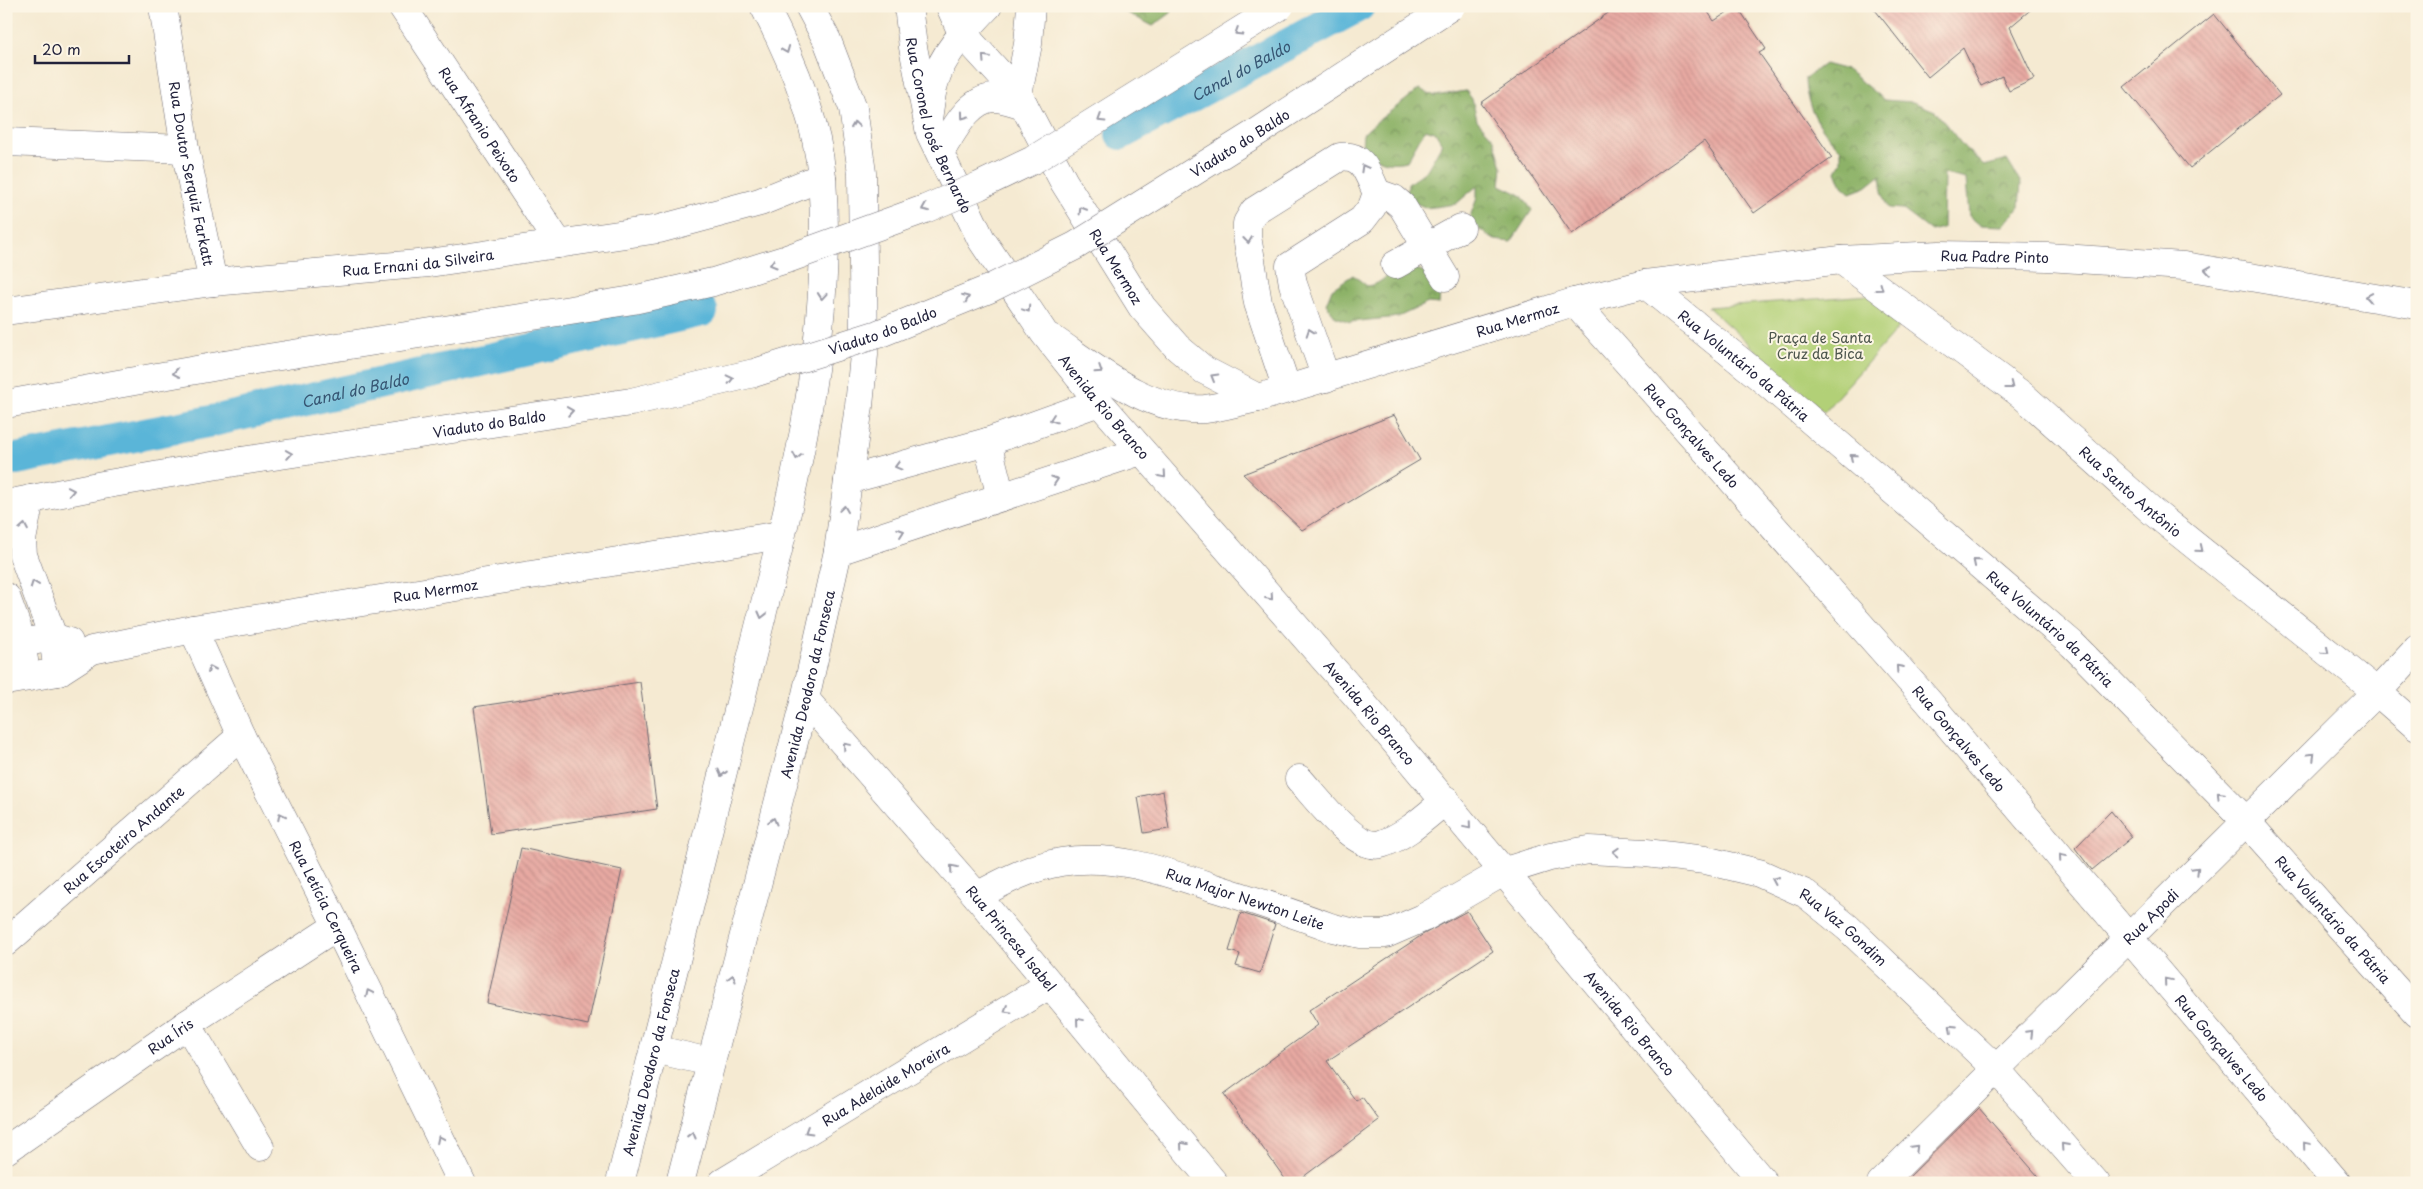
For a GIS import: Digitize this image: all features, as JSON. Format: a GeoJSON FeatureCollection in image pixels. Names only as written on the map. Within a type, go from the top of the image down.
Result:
{"type":"FeatureCollection","features":[{"type":"Feature","properties":{"kind":"street","name":"Rua Doutor Serquiz Farkatt"},"geometry":{"type":"LineString","coordinates":[[163,6],[185,149],[213,282]]}},
{"type":"Feature","properties":{"kind":"street","name":"Rua Afranio Peixoto"},"geometry":{"type":"LineString","coordinates":[[402,6],[559,244]]}},
{"type":"Feature","properties":{"kind":"street","name":"Avenida Deodoro da Fonseca"},"geometry":{"type":"LineString","coordinates":[[620,1183],[781,535],[814,374],[824,269],[822,177],[804,94],[781,38],[764,6]]}},
{"type":"Feature","properties":{"kind":"street","name":"Avenida Deodoro da Fonseca"},"geometry":{"type":"LineString","coordinates":[[680,1183],[804,699],[838,551],[864,355],[862,173],[853,108],[827,40],[809,6]]}},
{"type":"Feature","properties":{"kind":"street","name":"Rua Coronel José Bernardo"},"geometry":{"type":"LineString","coordinates":[[908,6],[913,48],[930,133],[981,239]]}},
{"type":"Feature","properties":{"kind":"street"},"geometry":{"type":"LineString","coordinates":[[950,6],[962,33],[1021,99]]}},
{"type":"Feature","properties":{"kind":"street"},"geometry":{"type":"LineString","coordinates":[[927,121],[934,82],[962,33],[988,6]]}},
{"type":"Feature","properties":{"kind":"street"},"geometry":{"type":"LineString","coordinates":[[1021,99],[1031,6]]}},
{"type":"Feature","properties":{"kind":"street"},"geometry":{"type":"LineString","coordinates":[[6,404],[224,365],[633,300],[713,282],[787,259],[925,209],[1033,160],[1280,6]]}},
{"type":"Feature","properties":{"kind":"street","name":"Viaduto do Baldo"},"geometry":{"type":"LineString","coordinates":[[18,501],[240,461],[631,402],[754,373],[878,334],[989,289],[1075,246],[1170,188],[1451,6]]}},
{"type":"Feature","properties":{"kind":"street"},"geometry":{"type":"LineString","coordinates":[[940,152],[970,108],[993,98],[1021,99]]}},
{"type":"Feature","properties":{"kind":"street","name":"Rua Mermoz"},"geometry":{"type":"LineString","coordinates":[[1021,99],[1064,182],[1142,306],[1177,348],[1204,370],[1258,398]]}},
{"type":"Feature","properties":{"kind":"street"},"geometry":{"type":"LineString","coordinates":[[6,142],[185,149]]}},
{"type":"Feature","properties":{"kind":"street"},"geometry":{"type":"LineString","coordinates":[[1287,389],[1258,302],[1246,236],[1247,223],[1254,211],[1340,157],[1350,156],[1362,161],[1377,193],[1372,207],[1362,220],[1290,266],[1293,284],[1326,378]]}},
{"type":"Feature","properties":{"kind":"street","name":"Rua Ernani da Silveira"},"geometry":{"type":"LineString","coordinates":[[6,311],[213,282],[429,263],[659,229],[760,202],[822,177]]}},
{"type":"Feature","properties":{"kind":"street"},"geometry":{"type":"LineString","coordinates":[[1377,193],[1394,199],[1402,206],[1445,277]]}},
{"type":"Feature","properties":{"kind":"street"},"geometry":{"type":"LineString","coordinates":[[1395,265],[1461,228]]}},
{"type":"Feature","properties":{"kind":"street","name":"Avenida Rio Branco"},"geometry":{"type":"LineString","coordinates":[[981,239],[1044,334],[1099,402],[1446,800],[1764,1183]]}},
{"type":"Feature","properties":{"kind":"street","name":"Rua Padre Pinto"},"geometry":{"type":"LineString","coordinates":[[1574,302],[1645,284],[1841,260],[1949,256],[2047,258],[2184,266],[2417,305]]}},
{"type":"Feature","properties":{"kind":"street","name":"Rua Santo Antônio"},"geometry":{"type":"LineString","coordinates":[[1841,260],[2022,396],[2152,511],[2377,692],[2417,727]]}},
{"type":"Feature","properties":{"kind":"street","name":"Rua Voluntário da Pátria"},"geometry":{"type":"LineString","coordinates":[[1645,284],[1768,384],[2072,644],[2245,820],[2417,1013]]}},
{"type":"Feature","properties":{"kind":"street","name":"Rua Mermoz"},"geometry":{"type":"LineString","coordinates":[[1044,334],[1140,394],[1174,406],[1205,409],[1258,398],[1574,302]]}},
{"type":"Feature","properties":{"kind":"street","name":"Rua Gonçalves Ledo"},"geometry":{"type":"LineString","coordinates":[[1574,302],[1927,700],[2337,1183]]}},
{"type":"Feature","properties":{"kind":"street"},"geometry":{"type":"LineString","coordinates":[[848,480],[987,442],[1099,402]]}},
{"type":"Feature","properties":{"kind":"street"},"geometry":{"type":"LineString","coordinates":[[987,442],[1001,497]]}},
{"type":"Feature","properties":{"kind":"street"},"geometry":{"type":"LineString","coordinates":[[838,551],[1142,451]]}},
{"type":"Feature","properties":{"kind":"street"},"geometry":{"type":"LineString","coordinates":[[18,501],[23,555],[53,637],[58,672]]}},
{"type":"Feature","properties":{"kind":"street","name":"Rua Mermoz"},"geometry":{"type":"LineString","coordinates":[[17,679],[58,672],[92,650],[193,629],[781,535]]}},
{"type":"Feature","properties":{"kind":"street"},"geometry":{"type":"LineString","coordinates":[[6,597],[17,627],[13,644],[17,679]]}},
{"type":"Feature","properties":{"kind":"street","name":"Rua Letícia Cerqueira"},"geometry":{"type":"LineString","coordinates":[[193,629],[241,736],[337,926],[462,1183]]}},
{"type":"Feature","properties":{"kind":"street"},"geometry":{"type":"LineString","coordinates":[[13,644],[53,637],[92,650]]}},
{"type":"Feature","properties":{"kind":"street","name":"Rua Apodi"},"geometry":{"type":"LineString","coordinates":[[1881,1183],[2245,820],[2377,692],[2417,649]]}},
{"type":"Feature","properties":{"kind":"street","name":"Rua Princesa Isabel"},"geometry":{"type":"LineString","coordinates":[[804,699],[977,896],[1207,1180]]}},
{"type":"Feature","properties":{"kind":"street","name":"Rua Escoteiro Andante"},"geometry":{"type":"LineString","coordinates":[[6,942],[241,736]]}},
{"type":"Feature","properties":{"kind":"street"},"geometry":{"type":"LineString","coordinates":[[1299,779],[1350,834],[1364,842],[1380,845],[1409,830],[1446,800]]}},
{"type":"Feature","properties":{"kind":"street","name":"Rua Vaz Gondim"},"geometry":{"type":"LineString","coordinates":[[1505,871],[1550,857],[1589,850],[1646,853],[1705,860],[1759,873],[1806,894],[1841,922],[1995,1068],[2096,1183]]}},
{"type":"Feature","properties":{"kind":"street","name":"Rua Major Newton Leite"},"geometry":{"type":"LineString","coordinates":[[977,896],[1005,881],[1042,866],[1092,859],[1115,861],[1165,872],[1333,928],[1360,934],[1386,934],[1423,918],[1505,871]]}},
{"type":"Feature","properties":{"kind":"street","name":"Rua Íris"},"geometry":{"type":"LineString","coordinates":[[6,1150],[187,1024],[337,926]]}},
{"type":"Feature","properties":{"kind":"street","name":"Rua Adelaide Moreira"},"geometry":{"type":"LineString","coordinates":[[722,1183],[1049,985]]}},
{"type":"Feature","properties":{"kind":"street"},"geometry":{"type":"LineString","coordinates":[[187,1024],[260,1146]]}},
{"type":"Feature","properties":{"kind":"street"},"geometry":{"type":"LineString","coordinates":[[654,1049],[710,1062]]}},
{"type":"Feature","properties":{"kind":"green space"},"geometry":{"type":"Polygon","coordinates":[[[1114,6],[1173,6],[1171,13],[1153,26],[1114,6]]]}},
{"type":"Feature","properties":{"kind":"green space"},"geometry":{"type":"Polygon","coordinates":[[[1824,64],[1847,70],[1884,100],[1913,102],[1935,111],[1964,147],[1984,166],[2007,160],[2021,183],[2019,207],[2003,226],[1980,225],[1969,216],[1966,179],[1944,174],[1943,228],[1931,231],[1902,209],[1888,208],[1882,192],[1881,175],[1866,187],[1850,193],[1842,186],[1836,171],[1841,162],[1841,150],[1821,126],[1808,98],[1805,78],[1824,64]]]}},
{"type":"Feature","properties":{"kind":"green space"},"geometry":{"type":"Polygon","coordinates":[[[1419,89],[1435,96],[1466,91],[1472,99],[1477,120],[1494,139],[1502,167],[1500,185],[1521,195],[1532,210],[1511,242],[1495,240],[1468,222],[1477,198],[1477,186],[1456,204],[1427,208],[1406,199],[1408,184],[1427,170],[1442,144],[1435,132],[1425,129],[1407,161],[1383,161],[1362,147],[1363,134],[1419,89]]]}},
{"type":"Feature","properties":{"kind":"green space"},"geometry":{"type":"Polygon","coordinates":[[[1406,267],[1421,271],[1441,281],[1439,304],[1428,303],[1398,317],[1350,322],[1336,317],[1326,304],[1332,289],[1353,275],[1367,286],[1378,283],[1394,271],[1406,267]]]}},
{"type":"Feature","properties":{"kind":"green space","name":"Praça de Santa Cruz da Bica"},"geometry":{"type":"Polygon","coordinates":[[[1869,295],[1899,327],[1824,412],[1708,307],[1869,295]]]}},
{"type":"Feature","properties":{"kind":"building"},"geometry":{"type":"Polygon","coordinates":[[[1618,6],[1704,6],[1714,21],[1737,6],[1766,49],[1759,53],[1832,158],[1754,213],[1704,141],[1572,234],[1481,103],[1618,6]]]}},
{"type":"Feature","properties":{"kind":"building"},"geometry":{"type":"Polygon","coordinates":[[[1872,6],[2035,6],[2010,27],[2034,79],[2009,91],[2002,76],[1981,86],[1963,48],[1928,77],[1872,6]]]}},
{"type":"Feature","properties":{"kind":"building"},"geometry":{"type":"Polygon","coordinates":[[[2214,14],[2280,95],[2190,168],[2124,87],[2214,14]]]}},
{"type":"Feature","properties":{"kind":"building"},"geometry":{"type":"Polygon","coordinates":[[[1394,415],[1420,460],[1302,530],[1243,474],[1394,415]]]}},
{"type":"Feature","properties":{"kind":"building"},"geometry":{"type":"Polygon","coordinates":[[[640,682],[657,809],[491,834],[474,707],[640,682]]]}},
{"type":"Feature","properties":{"kind":"building"},"geometry":{"type":"Polygon","coordinates":[[[1163,791],[1169,829],[1144,833],[1138,797],[1163,791]]]}},
{"type":"Feature","properties":{"kind":"building"},"geometry":{"type":"Polygon","coordinates":[[[2111,811],[2132,837],[2092,870],[2075,848],[2111,811]]]}},
{"type":"Feature","properties":{"kind":"building"},"geometry":{"type":"Polygon","coordinates":[[[521,848],[622,870],[588,1025],[487,1003],[521,848]]]}},
{"type":"Feature","properties":{"kind":"building"},"geometry":{"type":"Polygon","coordinates":[[[1467,911],[1493,951],[1327,1061],[1356,1101],[1362,1097],[1379,1120],[1295,1183],[1288,1183],[1224,1094],[1318,1025],[1309,1010],[1422,935],[1467,911]]]}},
{"type":"Feature","properties":{"kind":"building"},"geometry":{"type":"Polygon","coordinates":[[[1241,913],[1275,924],[1260,973],[1236,966],[1240,954],[1229,951],[1241,913]]]}},
{"type":"Feature","properties":{"kind":"building"},"geometry":{"type":"Polygon","coordinates":[[[1979,1108],[2044,1183],[1903,1183],[1979,1108]]]}},
{"type":"Feature","properties":{"kind":"waterway","name":"Canal do Baldo"},"geometry":{"type":"LineString","coordinates":[[1121,134],[1359,6]]}},
{"type":"Feature","properties":{"kind":"waterway","name":"Canal do Baldo"},"geometry":{"type":"LineString","coordinates":[[6,461],[217,420],[702,311]]}}]}
